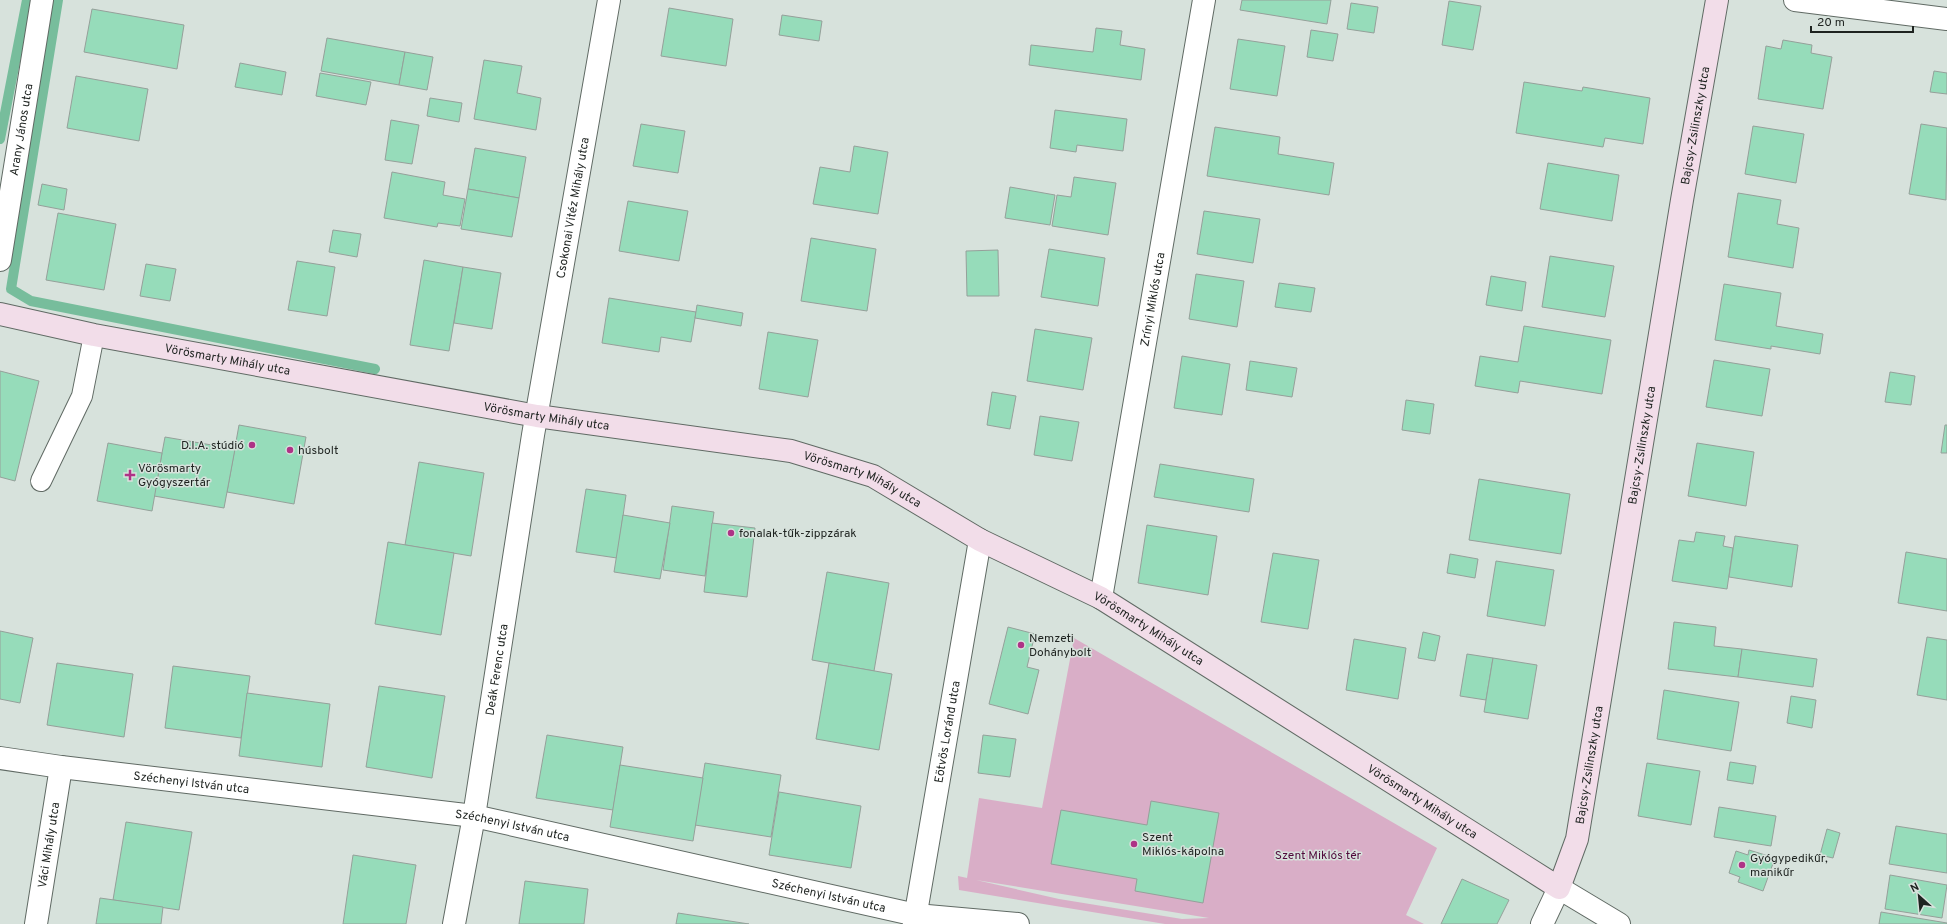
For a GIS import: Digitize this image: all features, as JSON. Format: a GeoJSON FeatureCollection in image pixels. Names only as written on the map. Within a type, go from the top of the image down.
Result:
{"type":"FeatureCollection","features":[{"type":"Feature","properties":{"kind":"street","name":"Arany János utca"},"geometry":{"type":"LineString","coordinates":[[0,260],[42,0]]}},
{"type":"Feature","properties":{"kind":"street","name":"Csokonai Vitéz Mihály utca"},"geometry":{"type":"LineString","coordinates":[[537,416],[609,0]]}},
{"type":"Feature","properties":{"kind":"street","name":"Zrínyi Miklós utca"},"geometry":{"type":"LineString","coordinates":[[1101,598],[1204,0]]}},
{"type":"Feature","properties":{"kind":"street","name":"Bajcsy-Zsilinszky utca"},"geometry":{"type":"LineString","coordinates":[[1559,888],[1576,839],[1682,200],[1717,0]]}},
{"type":"Feature","properties":{"kind":"street"},"geometry":{"type":"LineString","coordinates":[[1795,0],[1947,19]]}},
{"type":"Feature","properties":{"kind":"street","name":"Vörösmarty Mihály utca"},"geometry":{"type":"LineString","coordinates":[[0,314],[94,335],[537,416],[791,451],[873,476],[980,540],[1101,598],[1559,888],[1619,924]]}},
{"type":"Feature","properties":{"kind":"street","name":"Deák Ferenc utca"},"geometry":{"type":"LineString","coordinates":[[454,924],[474,816],[537,416]]}},
{"type":"Feature","properties":{"kind":"street","name":"Eötvös Loránd utca"},"geometry":{"type":"LineString","coordinates":[[915,920],[980,540]]}},
{"type":"Feature","properties":{"kind":"street","name":"Széchenyi István utca"},"geometry":{"type":"LineString","coordinates":[[0,758],[61,767],[474,816],[915,920],[1018,924]]}},
{"type":"Feature","properties":{"kind":"street","name":"Váci Mihály utca"},"geometry":{"type":"LineString","coordinates":[[36,924],[61,767]]}},
{"type":"Feature","properties":{"kind":"street"},"geometry":{"type":"LineString","coordinates":[[1542,924],[1559,888]]}},
{"type":"Feature","properties":{"kind":"lane"},"geometry":{"type":"LineString","coordinates":[[41,481],[82,396],[94,335]]}},
{"type":"Feature","properties":{"kind":"green space","name":"Szent Miklós tér"},"geometry":{"type":"Polygon","coordinates":[[[1074,638],[1437,848],[1406,915],[1424,924],[1165,924],[959,890],[958,876],[967,878],[979,798],[1042,808],[1074,638]],[[976,880],[1059,899],[1182,919],[1209,918],[976,880]]]}},
{"type":"Feature","properties":{"kind":"building"},"geometry":{"type":"Polygon","coordinates":[[[1242,0],[1331,0],[1327,24],[1240,10],[1242,0]]]}},
{"type":"Feature","properties":{"kind":"building"},"geometry":{"type":"Polygon","coordinates":[[[1449,1],[1481,6],[1473,50],[1442,45],[1449,1]]]}},
{"type":"Feature","properties":{"kind":"building"},"geometry":{"type":"Polygon","coordinates":[[[1351,3],[1378,7],[1374,33],[1347,29],[1351,3]]]}},
{"type":"Feature","properties":{"kind":"building"},"geometry":{"type":"Polygon","coordinates":[[[669,8],[733,19],[726,66],[661,56],[669,8]]]}},
{"type":"Feature","properties":{"kind":"building"},"geometry":{"type":"Polygon","coordinates":[[[92,9],[184,25],[177,69],[84,52],[92,9]]]}},
{"type":"Feature","properties":{"kind":"building"},"geometry":{"type":"Polygon","coordinates":[[[782,15],[822,21],[819,41],[779,35],[782,15]]]}},
{"type":"Feature","properties":{"kind":"building"},"geometry":{"type":"Polygon","coordinates":[[[1096,28],[1122,31],[1120,45],[1145,49],[1141,80],[1029,65],[1031,45],[1093,52],[1096,28]]]}},
{"type":"Feature","properties":{"kind":"building"},"geometry":{"type":"Polygon","coordinates":[[[1311,30],[1338,34],[1333,61],[1307,57],[1311,30]]]}},
{"type":"Feature","properties":{"kind":"building"},"geometry":{"type":"Polygon","coordinates":[[[327,38],[405,52],[399,85],[321,71],[327,38]]]}},
{"type":"Feature","properties":{"kind":"building"},"geometry":{"type":"Polygon","coordinates":[[[1238,39],[1285,46],[1277,96],[1230,89],[1238,39]]]}},
{"type":"Feature","properties":{"kind":"building"},"geometry":{"type":"Polygon","coordinates":[[[1783,40],[1812,45],[1811,53],[1832,57],[1823,109],[1758,99],[1766,46],[1781,49],[1783,40]]]}},
{"type":"Feature","properties":{"kind":"building"},"geometry":{"type":"Polygon","coordinates":[[[405,52],[433,57],[427,90],[399,85],[405,52]]]}},
{"type":"Feature","properties":{"kind":"building"},"geometry":{"type":"Polygon","coordinates":[[[484,60],[522,66],[517,93],[541,98],[536,130],[474,119],[484,60]]]}},
{"type":"Feature","properties":{"kind":"building"},"geometry":{"type":"Polygon","coordinates":[[[240,63],[286,72],[282,95],[235,87],[240,63]]]}},
{"type":"Feature","properties":{"kind":"building"},"geometry":{"type":"Polygon","coordinates":[[[1934,71],[1947,73],[1947,94],[1930,92],[1934,71]]]}},
{"type":"Feature","properties":{"kind":"building"},"geometry":{"type":"Polygon","coordinates":[[[320,73],[371,82],[366,105],[316,96],[320,73]]]}},
{"type":"Feature","properties":{"kind":"building"},"geometry":{"type":"Polygon","coordinates":[[[76,76],[148,89],[139,141],[67,128],[76,76]]]}},
{"type":"Feature","properties":{"kind":"building"},"geometry":{"type":"Polygon","coordinates":[[[1524,82],[1582,91],[1583,87],[1650,98],[1643,144],[1605,138],[1603,147],[1516,133],[1524,82]]]}},
{"type":"Feature","properties":{"kind":"building"},"geometry":{"type":"Polygon","coordinates":[[[430,98],[462,103],[459,122],[427,116],[430,98]]]}},
{"type":"Feature","properties":{"kind":"building"},"geometry":{"type":"Polygon","coordinates":[[[1055,110],[1127,119],[1123,151],[1077,145],[1076,152],[1050,148],[1055,110]]]}},
{"type":"Feature","properties":{"kind":"building"},"geometry":{"type":"Polygon","coordinates":[[[391,120],[419,125],[412,164],[385,160],[391,120]]]}},
{"type":"Feature","properties":{"kind":"building"},"geometry":{"type":"Polygon","coordinates":[[[641,124],[685,131],[678,173],[633,166],[641,124]]]}},
{"type":"Feature","properties":{"kind":"building"},"geometry":{"type":"Polygon","coordinates":[[[1921,124],[1947,128],[1946,200],[1909,194],[1921,124]]]}},
{"type":"Feature","properties":{"kind":"building"},"geometry":{"type":"Polygon","coordinates":[[[1753,126],[1804,134],[1796,183],[1745,174],[1753,126]]]}},
{"type":"Feature","properties":{"kind":"building"},"geometry":{"type":"Polygon","coordinates":[[[1215,127],[1280,137],[1278,154],[1334,163],[1329,195],[1207,176],[1215,127]]]}},
{"type":"Feature","properties":{"kind":"building"},"geometry":{"type":"Polygon","coordinates":[[[854,146],[888,152],[878,214],[813,204],[820,167],[850,172],[854,146]]]}},
{"type":"Feature","properties":{"kind":"building"},"geometry":{"type":"Polygon","coordinates":[[[475,148],[526,157],[519,198],[468,189],[475,148]]]}},
{"type":"Feature","properties":{"kind":"building"},"geometry":{"type":"Polygon","coordinates":[[[1548,163],[1619,175],[1612,221],[1540,209],[1548,163]]]}},
{"type":"Feature","properties":{"kind":"building"},"geometry":{"type":"Polygon","coordinates":[[[392,172],[445,182],[443,195],[465,199],[460,226],[438,223],[437,227],[384,218],[392,172]]]}},
{"type":"Feature","properties":{"kind":"building"},"geometry":{"type":"Polygon","coordinates":[[[1074,177],[1116,183],[1108,235],[1052,226],[1057,195],[1071,197],[1074,177]]]}},
{"type":"Feature","properties":{"kind":"building"},"geometry":{"type":"Polygon","coordinates":[[[42,184],[67,189],[64,210],[38,205],[42,184]]]}},
{"type":"Feature","properties":{"kind":"building"},"geometry":{"type":"Polygon","coordinates":[[[1010,187],[1055,195],[1050,225],[1005,218],[1010,187]]]}},
{"type":"Feature","properties":{"kind":"building"},"geometry":{"type":"Polygon","coordinates":[[[468,189],[519,198],[512,237],[461,229],[468,189]]]}},
{"type":"Feature","properties":{"kind":"building"},"geometry":{"type":"Polygon","coordinates":[[[1738,193],[1781,200],[1777,224],[1799,228],[1793,268],[1728,257],[1738,193]]]}},
{"type":"Feature","properties":{"kind":"building"},"geometry":{"type":"Polygon","coordinates":[[[628,201],[688,211],[679,261],[619,251],[628,201]]]}},
{"type":"Feature","properties":{"kind":"building"},"geometry":{"type":"Polygon","coordinates":[[[1204,211],[1260,219],[1253,263],[1197,254],[1204,211]]]}},
{"type":"Feature","properties":{"kind":"building"},"geometry":{"type":"Polygon","coordinates":[[[58,213],[116,224],[104,290],[46,280],[58,213]]]}},
{"type":"Feature","properties":{"kind":"building"},"geometry":{"type":"Polygon","coordinates":[[[333,230],[361,234],[357,257],[329,252],[333,230]]]}},
{"type":"Feature","properties":{"kind":"building"},"geometry":{"type":"Polygon","coordinates":[[[811,238],[876,249],[867,311],[801,301],[811,238]]]}},
{"type":"Feature","properties":{"kind":"building"},"geometry":{"type":"Polygon","coordinates":[[[1049,249],[1105,258],[1098,306],[1041,297],[1049,249]]]}},
{"type":"Feature","properties":{"kind":"building"},"geometry":{"type":"Polygon","coordinates":[[[998,250],[999,296],[967,296],[966,251],[998,250]]]}},
{"type":"Feature","properties":{"kind":"building"},"geometry":{"type":"Polygon","coordinates":[[[1550,256],[1614,266],[1605,317],[1542,307],[1550,256]]]}},
{"type":"Feature","properties":{"kind":"building"},"geometry":{"type":"Polygon","coordinates":[[[424,260],[463,267],[449,351],[410,345],[424,260]]]}},
{"type":"Feature","properties":{"kind":"building"},"geometry":{"type":"Polygon","coordinates":[[[297,261],[335,267],[327,316],[288,310],[297,261]]]}},
{"type":"Feature","properties":{"kind":"building"},"geometry":{"type":"Polygon","coordinates":[[[146,264],[176,269],[170,301],[140,296],[146,264]]]}},
{"type":"Feature","properties":{"kind":"building"},"geometry":{"type":"Polygon","coordinates":[[[463,267],[501,273],[492,329],[454,323],[463,267]]]}},
{"type":"Feature","properties":{"kind":"building"},"geometry":{"type":"Polygon","coordinates":[[[1196,274],[1244,281],[1237,327],[1189,319],[1196,274]]]}},
{"type":"Feature","properties":{"kind":"building"},"geometry":{"type":"Polygon","coordinates":[[[1491,276],[1526,282],[1522,311],[1486,305],[1491,276]]]}},
{"type":"Feature","properties":{"kind":"building"},"geometry":{"type":"Polygon","coordinates":[[[1279,283],[1315,288],[1311,312],[1275,307],[1279,283]]]}},
{"type":"Feature","properties":{"kind":"building"},"geometry":{"type":"Polygon","coordinates":[[[1724,284],[1781,293],[1776,326],[1823,334],[1820,354],[1771,346],[1771,349],[1715,340],[1724,284]]]}},
{"type":"Feature","properties":{"kind":"building"},"geometry":{"type":"Polygon","coordinates":[[[609,298],[696,312],[691,342],[661,337],[659,352],[602,343],[609,298]]]}},
{"type":"Feature","properties":{"kind":"building"},"geometry":{"type":"Polygon","coordinates":[[[697,305],[743,313],[741,326],[695,318],[697,305]]]}},
{"type":"Feature","properties":{"kind":"building"},"geometry":{"type":"Polygon","coordinates":[[[1524,326],[1611,340],[1602,394],[1520,381],[1518,393],[1475,386],[1480,356],[1518,362],[1524,326]]]}},
{"type":"Feature","properties":{"kind":"building"},"geometry":{"type":"Polygon","coordinates":[[[1035,329],[1092,338],[1083,390],[1027,381],[1035,329]]]}},
{"type":"Feature","properties":{"kind":"building"},"geometry":{"type":"Polygon","coordinates":[[[768,332],[818,340],[808,397],[759,389],[768,332]]]}},
{"type":"Feature","properties":{"kind":"building"},"geometry":{"type":"Polygon","coordinates":[[[1182,356],[1230,364],[1222,415],[1174,408],[1182,356]]]}},
{"type":"Feature","properties":{"kind":"building"},"geometry":{"type":"Polygon","coordinates":[[[1714,360],[1770,369],[1762,416],[1706,407],[1714,360]]]}},
{"type":"Feature","properties":{"kind":"building"},"geometry":{"type":"Polygon","coordinates":[[[1250,361],[1297,368],[1292,397],[1246,390],[1250,361]]]}},
{"type":"Feature","properties":{"kind":"building"},"geometry":{"type":"Polygon","coordinates":[[[0,371],[39,381],[15,481],[0,477],[0,371]]]}},
{"type":"Feature","properties":{"kind":"building"},"geometry":{"type":"Polygon","coordinates":[[[1890,372],[1915,376],[1911,405],[1885,402],[1890,372]]]}},
{"type":"Feature","properties":{"kind":"building"},"geometry":{"type":"Polygon","coordinates":[[[992,392],[1016,396],[1010,429],[987,425],[992,392]]]}},
{"type":"Feature","properties":{"kind":"building"},"geometry":{"type":"Polygon","coordinates":[[[1406,400],[1434,404],[1430,434],[1402,430],[1406,400]]]}},
{"type":"Feature","properties":{"kind":"building"},"geometry":{"type":"Polygon","coordinates":[[[1040,416],[1079,422],[1072,461],[1034,455],[1040,416]]]}},
{"type":"Feature","properties":{"kind":"building"},"geometry":{"type":"Polygon","coordinates":[[[239,425],[306,437],[294,504],[227,492],[239,425]]]}},
{"type":"Feature","properties":{"kind":"building"},"geometry":{"type":"Polygon","coordinates":[[[1945,425],[1947,425],[1947,453],[1941,453],[1945,425]]]}},
{"type":"Feature","properties":{"kind":"building"},"geometry":{"type":"Polygon","coordinates":[[[165,437],[235,449],[224,508],[154,496],[165,437]]]}},
{"type":"Feature","properties":{"kind":"building","name":"Vörösmarty Gyógyszertár"},"geometry":{"type":"Polygon","coordinates":[[[108,443],[162,453],[152,511],[97,501],[108,443]]]}},
{"type":"Feature","properties":{"kind":"building"},"geometry":{"type":"Polygon","coordinates":[[[1697,443],[1754,452],[1746,506],[1688,496],[1697,443]]]}},
{"type":"Feature","properties":{"kind":"building"},"geometry":{"type":"Polygon","coordinates":[[[419,462],[484,473],[471,556],[405,545],[419,462]]]}},
{"type":"Feature","properties":{"kind":"building"},"geometry":{"type":"Polygon","coordinates":[[[1160,464],[1254,479],[1249,512],[1154,497],[1160,464]]]}},
{"type":"Feature","properties":{"kind":"building"},"geometry":{"type":"Polygon","coordinates":[[[1479,479],[1570,494],[1561,554],[1469,540],[1479,479]]]}},
{"type":"Feature","properties":{"kind":"building"},"geometry":{"type":"Polygon","coordinates":[[[586,489],[626,495],[617,558],[576,552],[586,489]]]}},
{"type":"Feature","properties":{"kind":"building"},"geometry":{"type":"Polygon","coordinates":[[[672,506],[714,512],[705,576],[663,570],[672,506]]]}},
{"type":"Feature","properties":{"kind":"building"},"geometry":{"type":"Polygon","coordinates":[[[623,515],[670,523],[660,579],[614,572],[623,515]]]}},
{"type":"Feature","properties":{"kind":"building"},"geometry":{"type":"Polygon","coordinates":[[[712,523],[755,528],[747,597],[704,592],[712,523]]]}},
{"type":"Feature","properties":{"kind":"building"},"geometry":{"type":"Polygon","coordinates":[[[1147,525],[1217,536],[1208,595],[1138,583],[1147,525]]]}},
{"type":"Feature","properties":{"kind":"building"},"geometry":{"type":"Polygon","coordinates":[[[1696,532],[1725,536],[1723,546],[1733,548],[1727,589],[1672,581],[1679,540],[1694,542],[1696,532]]]}},
{"type":"Feature","properties":{"kind":"building"},"geometry":{"type":"Polygon","coordinates":[[[1735,536],[1798,545],[1792,587],[1729,577],[1735,536]]]}},
{"type":"Feature","properties":{"kind":"building"},"geometry":{"type":"Polygon","coordinates":[[[388,542],[454,553],[441,635],[375,624],[388,542]]]}},
{"type":"Feature","properties":{"kind":"building"},"geometry":{"type":"Polygon","coordinates":[[[1906,552],[1947,559],[1947,611],[1898,603],[1906,552]]]}},
{"type":"Feature","properties":{"kind":"building"},"geometry":{"type":"Polygon","coordinates":[[[1273,553],[1319,560],[1308,629],[1261,622],[1273,553]]]}},
{"type":"Feature","properties":{"kind":"building"},"geometry":{"type":"Polygon","coordinates":[[[1450,554],[1478,559],[1475,578],[1447,573],[1450,554]]]}},
{"type":"Feature","properties":{"kind":"building"},"geometry":{"type":"Polygon","coordinates":[[[1496,561],[1554,570],[1545,626],[1487,616],[1496,561]]]}},
{"type":"Feature","properties":{"kind":"building"},"geometry":{"type":"Polygon","coordinates":[[[827,572],[889,583],[874,671],[812,660],[827,572]]]}},
{"type":"Feature","properties":{"kind":"building"},"geometry":{"type":"Polygon","coordinates":[[[1674,622],[1716,627],[1714,646],[1742,649],[1738,677],[1668,669],[1674,622]]]}},
{"type":"Feature","properties":{"kind":"building"},"geometry":{"type":"Polygon","coordinates":[[[1008,627],[1035,634],[1027,667],[1039,670],[1028,714],[989,704],[1008,627]]]}},
{"type":"Feature","properties":{"kind":"building"},"geometry":{"type":"Polygon","coordinates":[[[0,631],[33,638],[20,703],[0,699],[0,631]]]}},
{"type":"Feature","properties":{"kind":"building"},"geometry":{"type":"Polygon","coordinates":[[[1423,632],[1440,636],[1435,661],[1418,658],[1423,632]]]}},
{"type":"Feature","properties":{"kind":"building"},"geometry":{"type":"Polygon","coordinates":[[[1927,637],[1947,640],[1947,700],[1917,695],[1927,637]]]}},
{"type":"Feature","properties":{"kind":"building"},"geometry":{"type":"Polygon","coordinates":[[[1354,639],[1406,648],[1398,699],[1346,690],[1354,639]]]}},
{"type":"Feature","properties":{"kind":"building"},"geometry":{"type":"Polygon","coordinates":[[[1742,649],[1817,659],[1813,687],[1738,677],[1742,649]]]}},
{"type":"Feature","properties":{"kind":"building"},"geometry":{"type":"Polygon","coordinates":[[[1467,654],[1493,658],[1486,700],[1460,696],[1467,654]]]}},
{"type":"Feature","properties":{"kind":"building"},"geometry":{"type":"Polygon","coordinates":[[[1493,658],[1537,665],[1528,719],[1484,712],[1493,658]]]}},
{"type":"Feature","properties":{"kind":"building"},"geometry":{"type":"Polygon","coordinates":[[[57,663],[133,674],[124,737],[47,725],[57,663]]]}},
{"type":"Feature","properties":{"kind":"building"},"geometry":{"type":"Polygon","coordinates":[[[829,663],[892,674],[879,750],[816,739],[829,663]]]}},
{"type":"Feature","properties":{"kind":"building"},"geometry":{"type":"Polygon","coordinates":[[[173,666],[250,676],[241,738],[165,728],[173,666]]]}},
{"type":"Feature","properties":{"kind":"building"},"geometry":{"type":"Polygon","coordinates":[[[379,686],[445,696],[432,778],[366,767],[379,686]]]}},
{"type":"Feature","properties":{"kind":"building"},"geometry":{"type":"Polygon","coordinates":[[[1664,690],[1739,702],[1731,751],[1657,739],[1664,690]]]}},
{"type":"Feature","properties":{"kind":"building"},"geometry":{"type":"Polygon","coordinates":[[[247,693],[330,704],[322,767],[239,756],[247,693]]]}},
{"type":"Feature","properties":{"kind":"building"},"geometry":{"type":"Polygon","coordinates":[[[1791,696],[1816,700],[1812,728],[1787,723],[1791,696]]]}},
{"type":"Feature","properties":{"kind":"building"},"geometry":{"type":"Polygon","coordinates":[[[547,735],[623,747],[613,810],[536,798],[547,735]]]}},
{"type":"Feature","properties":{"kind":"building"},"geometry":{"type":"Polygon","coordinates":[[[983,735],[1016,739],[1010,777],[978,773],[983,735]]]}},
{"type":"Feature","properties":{"kind":"building"},"geometry":{"type":"Polygon","coordinates":[[[1730,762],[1756,766],[1753,784],[1727,780],[1730,762]]]}},
{"type":"Feature","properties":{"kind":"building"},"geometry":{"type":"Polygon","coordinates":[[[705,763],[781,775],[771,837],[695,825],[705,763]]]}},
{"type":"Feature","properties":{"kind":"building"},"geometry":{"type":"Polygon","coordinates":[[[1647,763],[1700,771],[1691,825],[1638,816],[1647,763]]]}},
{"type":"Feature","properties":{"kind":"building"},"geometry":{"type":"Polygon","coordinates":[[[620,765],[703,778],[693,841],[610,827],[620,765]]]}},
{"type":"Feature","properties":{"kind":"building"},"geometry":{"type":"Polygon","coordinates":[[[779,792],[861,806],[851,868],[769,855],[779,792]]]}},
{"type":"Feature","properties":{"kind":"building","name":"Szent Miklós-kápolna"},"geometry":{"type":"Polygon","coordinates":[[[1151,801],[1219,813],[1203,903],[1135,891],[1137,879],[1051,864],[1061,810],[1147,825],[1151,801]]]}},
{"type":"Feature","properties":{"kind":"building"},"geometry":{"type":"Polygon","coordinates":[[[1719,807],[1776,816],[1771,846],[1714,837],[1719,807]]]}},
{"type":"Feature","properties":{"kind":"building"},"geometry":{"type":"Polygon","coordinates":[[[126,822],[192,832],[179,910],[113,900],[126,822]]]}},
{"type":"Feature","properties":{"kind":"building"},"geometry":{"type":"Polygon","coordinates":[[[1896,826],[1947,834],[1947,873],[1889,864],[1896,826]]]}},
{"type":"Feature","properties":{"kind":"building"},"geometry":{"type":"Polygon","coordinates":[[[1827,829],[1840,833],[1833,858],[1820,855],[1827,829]]]}},
{"type":"Feature","properties":{"kind":"building"},"geometry":{"type":"Polygon","coordinates":[[[1749,850],[1775,858],[1763,891],[1738,882],[1740,877],[1729,873],[1736,851],[1748,855],[1749,850]]]}},
{"type":"Feature","properties":{"kind":"building"},"geometry":{"type":"Polygon","coordinates":[[[353,855],[416,865],[406,924],[343,924],[353,855]]]}},
{"type":"Feature","properties":{"kind":"building"},"geometry":{"type":"Polygon","coordinates":[[[1890,875],[1947,885],[1942,918],[1885,909],[1890,875]]]}},
{"type":"Feature","properties":{"kind":"building"},"geometry":{"type":"Polygon","coordinates":[[[1462,879],[1509,900],[1497,924],[1441,924],[1462,879]]]}},
{"type":"Feature","properties":{"kind":"building"},"geometry":{"type":"Polygon","coordinates":[[[525,881],[588,889],[584,924],[519,924],[525,881]]]}},
{"type":"Feature","properties":{"kind":"building"},"geometry":{"type":"Polygon","coordinates":[[[100,898],[163,907],[161,924],[96,924],[100,898]]]}},
{"type":"Feature","properties":{"kind":"building"},"geometry":{"type":"Polygon","coordinates":[[[1881,912],[1947,923],[1947,924],[1879,924],[1881,912]]]}},
{"type":"Feature","properties":{"kind":"building"},"geometry":{"type":"Polygon","coordinates":[[[678,913],[749,924],[676,924],[678,913]]]}},
{"type":"Feature","properties":{"kind":"waterway"},"geometry":{"type":"LineString","coordinates":[[0,139],[27,0]]}},
{"type":"Feature","properties":{"kind":"waterway"},"geometry":{"type":"LineString","coordinates":[[58,0],[11,289],[31,301],[375,369]]}},
{"type":"Feature","properties":{"kind":"place","name":"D.I.A. stúdió"},"geometry":{"type":"Point","coordinates":[252,445]}},
{"type":"Feature","properties":{"kind":"place","name":"húsbolt"},"geometry":{"type":"Point","coordinates":[290,450]}},
{"type":"Feature","properties":{"kind":"place","name":"Vörösmarty Gyógyszertár"},"geometry":{"type":"Point","coordinates":[130,475]}},
{"type":"Feature","properties":{"kind":"place","name":"fonalak-tűk-zippzárak"},"geometry":{"type":"Point","coordinates":[731,533]}},
{"type":"Feature","properties":{"kind":"place","name":"Nemzeti Dohánybolt"},"geometry":{"type":"Point","coordinates":[1021,645]}},
{"type":"Feature","properties":{"kind":"place","name":"Szent Miklós-kápolna"},"geometry":{"type":"Point","coordinates":[1134,844]}},
{"type":"Feature","properties":{"kind":"place","name":"Gyógypedikűr, manikűr"},"geometry":{"type":"Point","coordinates":[1742,865]}}]}
